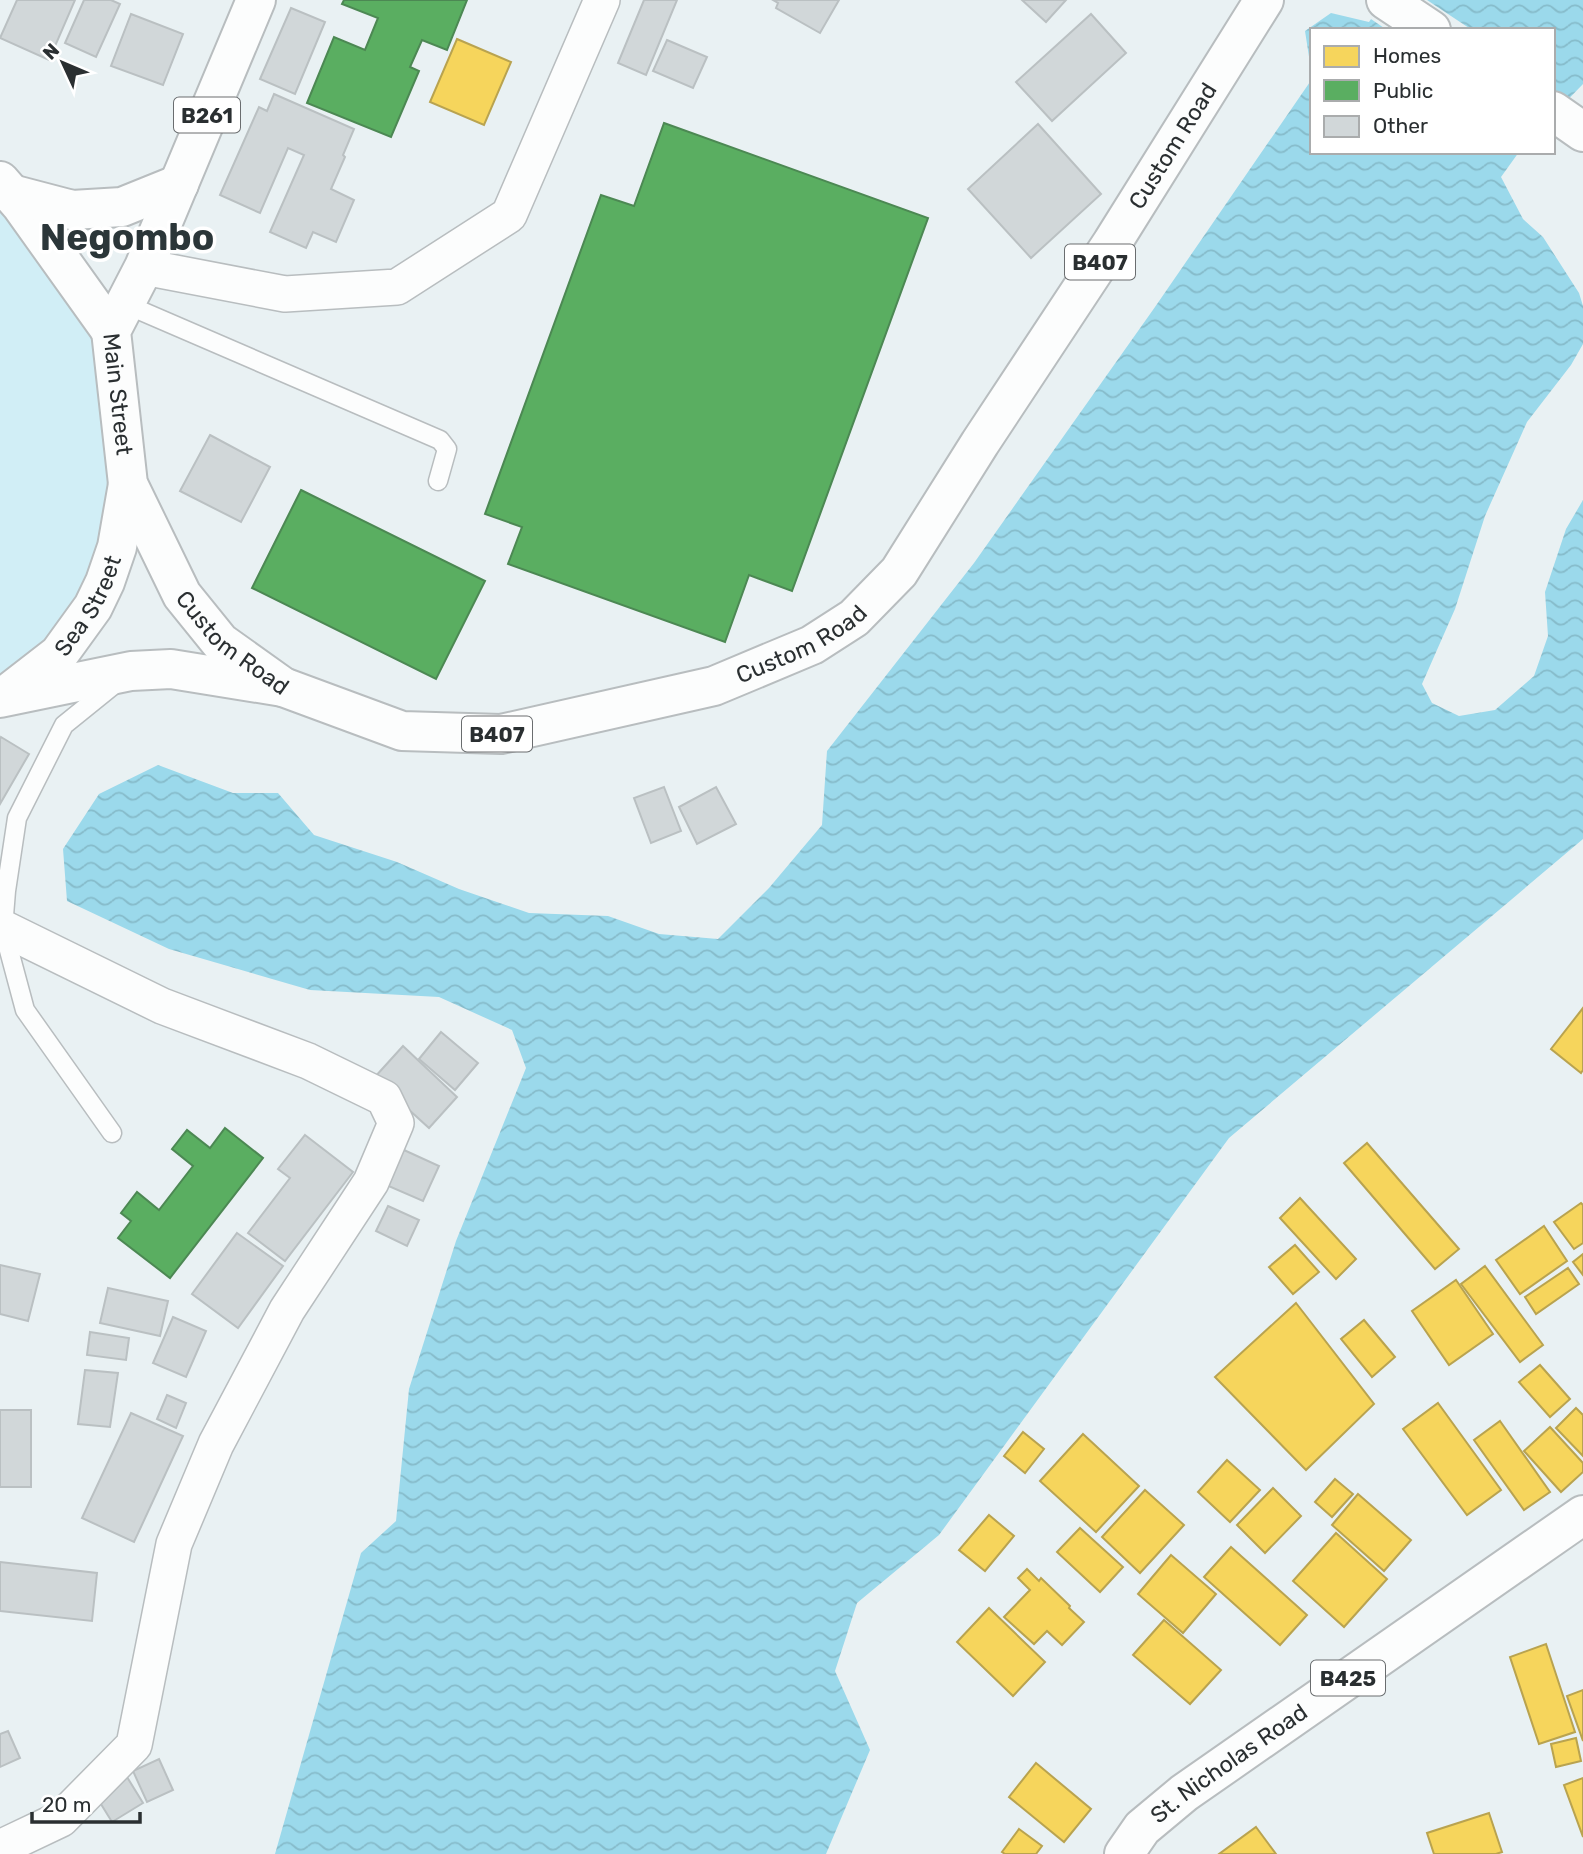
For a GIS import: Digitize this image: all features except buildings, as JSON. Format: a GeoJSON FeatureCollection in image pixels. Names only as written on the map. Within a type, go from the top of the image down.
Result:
{"type":"FeatureCollection","features":[{"type":"Feature","properties":{"kind":"main road","name":"Main Street"},"geometry":{"type":"LineString","coordinates":[[128,484],[118,317],[144,267],[256,0]]}},
{"type":"Feature","properties":{"kind":"main road","name":"Custom Road"},"geometry":{"type":"LineString","coordinates":[[128,484],[182,595],[220,642],[283,687],[402,732],[501,734],[714,686],[812,645],[854,618],[899,572],[980,443],[1112,243],[1264,0]]}},
{"type":"Feature","properties":{"kind":"main road"},"geometry":{"type":"LineString","coordinates":[[1385,0],[1428,28]]}},
{"type":"Feature","properties":{"kind":"main road"},"geometry":{"type":"LineString","coordinates":[[6,188],[72,210],[122,207],[179,184]]}},
{"type":"Feature","properties":{"kind":"main road"},"geometry":{"type":"LineString","coordinates":[[6,188],[118,317]]}},
{"type":"Feature","properties":{"kind":"main road","name":"Sea Street"},"geometry":{"type":"LineString","coordinates":[[1,698],[60,654],[93,607],[117,547],[128,484]]}},
{"type":"Feature","properties":{"kind":"main road"},"geometry":{"type":"LineString","coordinates":[[1,698],[131,671],[171,669],[283,687]]}},
{"type":"Feature","properties":{"kind":"main road","name":"St. Nicholas Road"},"geometry":{"type":"LineString","coordinates":[[1124,1854],[1142,1828],[1184,1793],[1583,1514]]}},
{"type":"Feature","properties":{"kind":"street"},"geometry":{"type":"LineString","coordinates":[[144,267],[285,294],[397,287],[509,215],[602,0]]}},
{"type":"Feature","properties":{"kind":"street"},"geometry":{"type":"LineString","coordinates":[[0,1848],[61,1819],[134,1745],[174,1544],[216,1444],[287,1310],[371,1182],[396,1123],[384,1098],[308,1061],[162,1006],[1,929]]}},
{"type":"Feature","properties":{"kind":"lane"},"geometry":{"type":"LineString","coordinates":[[118,317],[440,440],[447,449],[438,481]]}},
{"type":"Feature","properties":{"kind":"lane"},"geometry":{"type":"LineString","coordinates":[[113,1133],[25,1010],[1,929],[17,818],[64,725],[131,671]]}},
{"type":"Feature","properties":{"kind":"shaded area"},"geometry":{"type":"Polygon","coordinates":[[[0,181],[111,331],[126,458],[105,581],[0,698],[0,181]]]}},
{"type":"Feature","properties":{"kind":"water"},"geometry":{"type":"Polygon","coordinates":[[[1384,0],[1583,0],[1583,84],[1555,113],[1555,28],[1310,28],[1310,63],[1305,31],[1331,13],[1369,22],[1384,0]]]}},
{"type":"Feature","properties":{"kind":"water"},"geometry":{"type":"Polygon","coordinates":[[[1310,82],[1310,154],[1518,154],[1501,177],[1523,219],[1543,237],[1579,293],[1583,306],[1583,344],[1571,365],[1527,422],[1485,516],[1455,609],[1422,684],[1432,703],[1459,716],[1495,710],[1534,676],[1548,636],[1545,592],[1566,529],[1583,500],[1583,839],[1229,1138],[939,1535],[857,1603],[835,1671],[870,1750],[826,1854],[275,1854],[361,1553],[396,1521],[409,1389],[456,1241],[526,1068],[512,1030],[439,997],[310,990],[169,949],[67,901],[63,849],[99,794],[158,765],[233,793],[278,793],[314,835],[397,862],[459,889],[529,913],[608,916],[659,934],[718,939],[769,888],[822,825],[827,751],[974,563],[1310,82]]]}},
{"type":"Feature","properties":{"kind":"pier"},"geometry":{"type":"Polygon","coordinates":[[[1380,0],[1427,0],[1469,28],[1384,28],[1368,17],[1380,0]]]}},
{"type":"Feature","properties":{"kind":"district","name":"Negombo"},"geometry":{"type":"Point","coordinates":[127,237]}}]}
